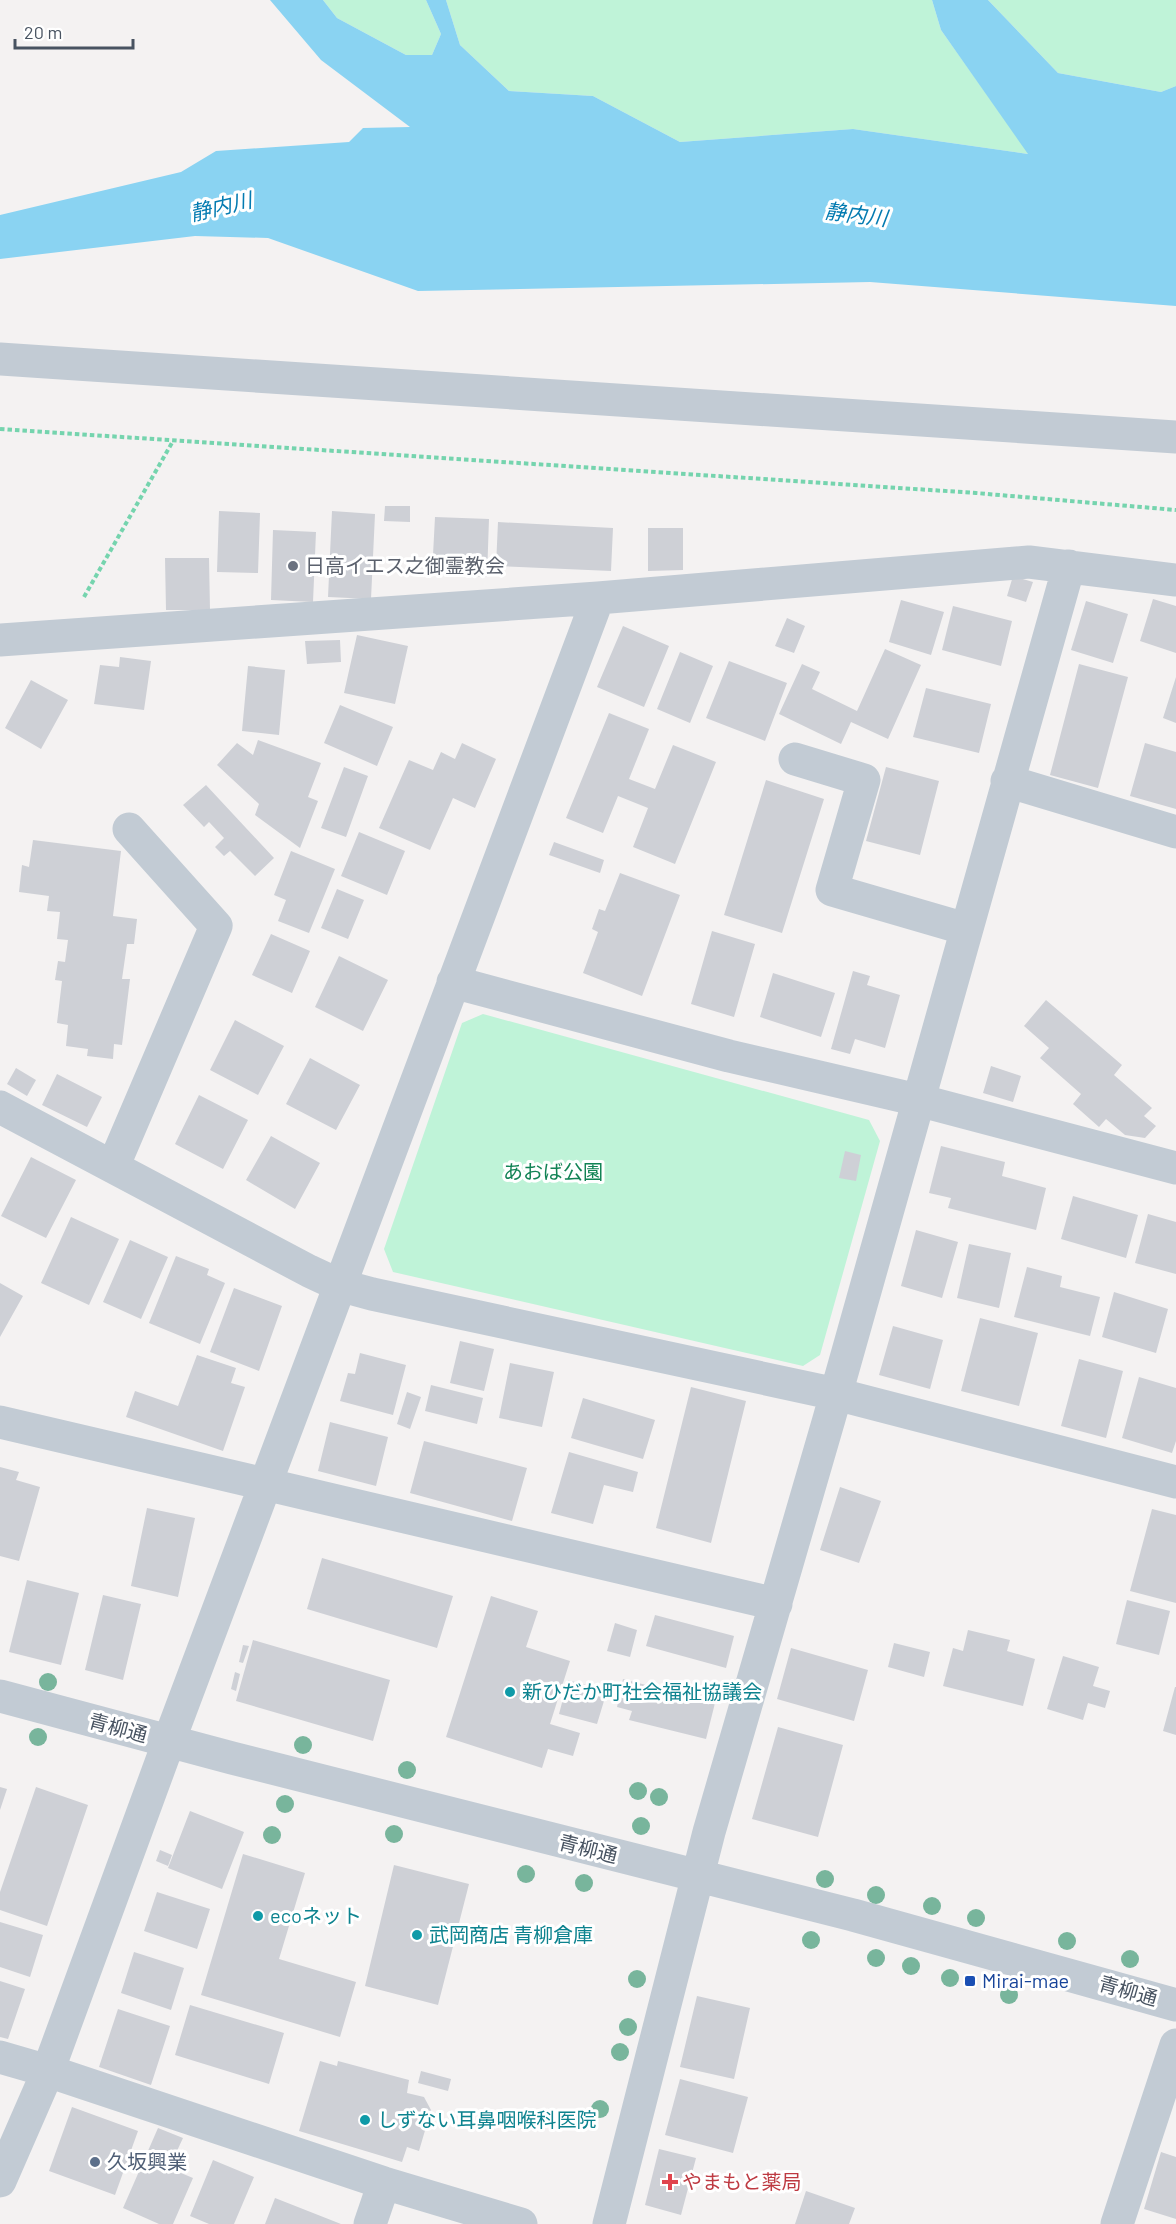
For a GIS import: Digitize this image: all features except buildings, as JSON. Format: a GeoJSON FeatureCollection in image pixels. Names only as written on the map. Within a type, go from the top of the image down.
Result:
{"type":"FeatureCollection","features":[{"type":"Feature","properties":{"kind":"street"},"geometry":{"type":"LineString","coordinates":[[0,359],[1176,437]]}},
{"type":"Feature","properties":{"kind":"street"},"geometry":{"type":"LineString","coordinates":[[4,647],[61,637],[598,598],[1029,562],[1176,580]]}},
{"type":"Feature","properties":{"kind":"street"},"geometry":{"type":"LineString","coordinates":[[609,2224],[610,2178],[776,1605],[1069,566]]}},
{"type":"Feature","properties":{"kind":"street"},"geometry":{"type":"LineString","coordinates":[[0,2181],[48,2071],[339,1285],[598,598]]}},
{"type":"Feature","properties":{"kind":"street"},"geometry":{"type":"LineString","coordinates":[[795,759],[864,780],[832,890],[966,929]]}},
{"type":"Feature","properties":{"kind":"street"},"geometry":{"type":"LineString","coordinates":[[1007,782],[1176,832]]}},
{"type":"Feature","properties":{"kind":"street"},"geometry":{"type":"LineString","coordinates":[[113,1167],[216,926],[129,829]]}},
{"type":"Feature","properties":{"kind":"street"},"geometry":{"type":"LineString","coordinates":[[453,982],[547,995],[729,1056],[918,1100],[1176,1168]]}},
{"type":"Feature","properties":{"kind":"street"},"geometry":{"type":"LineString","coordinates":[[0,1107],[339,1285],[836,1394],[1176,1482]]}},
{"type":"Feature","properties":{"kind":"street"},"geometry":{"type":"LineString","coordinates":[[0,1422],[776,1605]]}},
{"type":"Feature","properties":{"kind":"street","name":"青柳通"},"geometry":{"type":"LineString","coordinates":[[0,1696],[697,1877],[853,1915],[1176,2005]]}},
{"type":"Feature","properties":{"kind":"street"},"geometry":{"type":"LineString","coordinates":[[1117,2224],[1176,2045]]}},
{"type":"Feature","properties":{"kind":"street"},"geometry":{"type":"LineString","coordinates":[[0,2057],[384,2183],[425,2187],[521,2224]]}},
{"type":"Feature","properties":{"kind":"street"},"geometry":{"type":"LineString","coordinates":[[370,2224],[384,2183]]}},
{"type":"Feature","properties":{"kind":"path"},"geometry":{"type":"LineString","coordinates":[[0,429],[976,493],[1176,510]]}},
{"type":"Feature","properties":{"kind":"path"},"geometry":{"type":"LineString","coordinates":[[61,637],[173,441]]}},
{"type":"Feature","properties":{"kind":"green space"},"geometry":{"type":"Polygon","coordinates":[[[323,0],[426,0],[441,34],[432,55],[406,55],[337,18],[323,0]]]}},
{"type":"Feature","properties":{"kind":"green space"},"geometry":{"type":"Polygon","coordinates":[[[446,0],[932,0],[941,30],[1029,154],[853,129],[680,142],[593,96],[509,91],[460,45],[446,0]]]}},
{"type":"Feature","properties":{"kind":"green space"},"geometry":{"type":"Polygon","coordinates":[[[988,0],[1176,0],[1176,86],[1161,92],[1058,73],[988,0]]]}},
{"type":"Feature","properties":{"kind":"green space","name":"あおば公園"},"geometry":{"type":"Polygon","coordinates":[[[483,1014],[869,1120],[880,1141],[820,1355],[803,1366],[393,1272],[384,1249],[462,1023],[483,1014]]]}},
{"type":"Feature","properties":{"kind":"water","name":"静内川"},"geometry":{"type":"Polygon","coordinates":[[[270,0],[323,0],[337,18],[406,55],[432,55],[441,34],[426,0],[446,0],[460,45],[509,91],[593,96],[680,142],[853,129],[1028,154],[941,30],[932,0],[988,0],[1058,73],[1161,92],[1176,86],[1176,306],[870,282],[418,291],[268,238],[195,236],[0,259],[0,215],[181,172],[216,151],[349,142],[363,128],[410,127],[321,60],[270,0]]]}},
{"type":"Feature","properties":{"kind":"place","name":"日高イエス之御霊教会"},"geometry":{"type":"Point","coordinates":[293,566]}},
{"type":"Feature","properties":{"kind":"place","name":"新ひだか町社会福祉協議会"},"geometry":{"type":"Point","coordinates":[510,1692]}},
{"type":"Feature","properties":{"kind":"place","name":"ecoネット"},"geometry":{"type":"Point","coordinates":[258,1916]}},
{"type":"Feature","properties":{"kind":"place","name":"武岡商店 青柳倉庫"},"geometry":{"type":"Point","coordinates":[417,1935]}},
{"type":"Feature","properties":{"kind":"place","name":"Mirai-mae"},"geometry":{"type":"Point","coordinates":[970,1981]}},
{"type":"Feature","properties":{"kind":"place","name":"しずない耳鼻咽喉科医院"},"geometry":{"type":"Point","coordinates":[365,2120]}},
{"type":"Feature","properties":{"kind":"place","name":"久坂興業"},"geometry":{"type":"Point","coordinates":[95,2162]}},
{"type":"Feature","properties":{"kind":"place","name":"やまもと薬局"},"geometry":{"type":"Point","coordinates":[670,2182]}}]}
